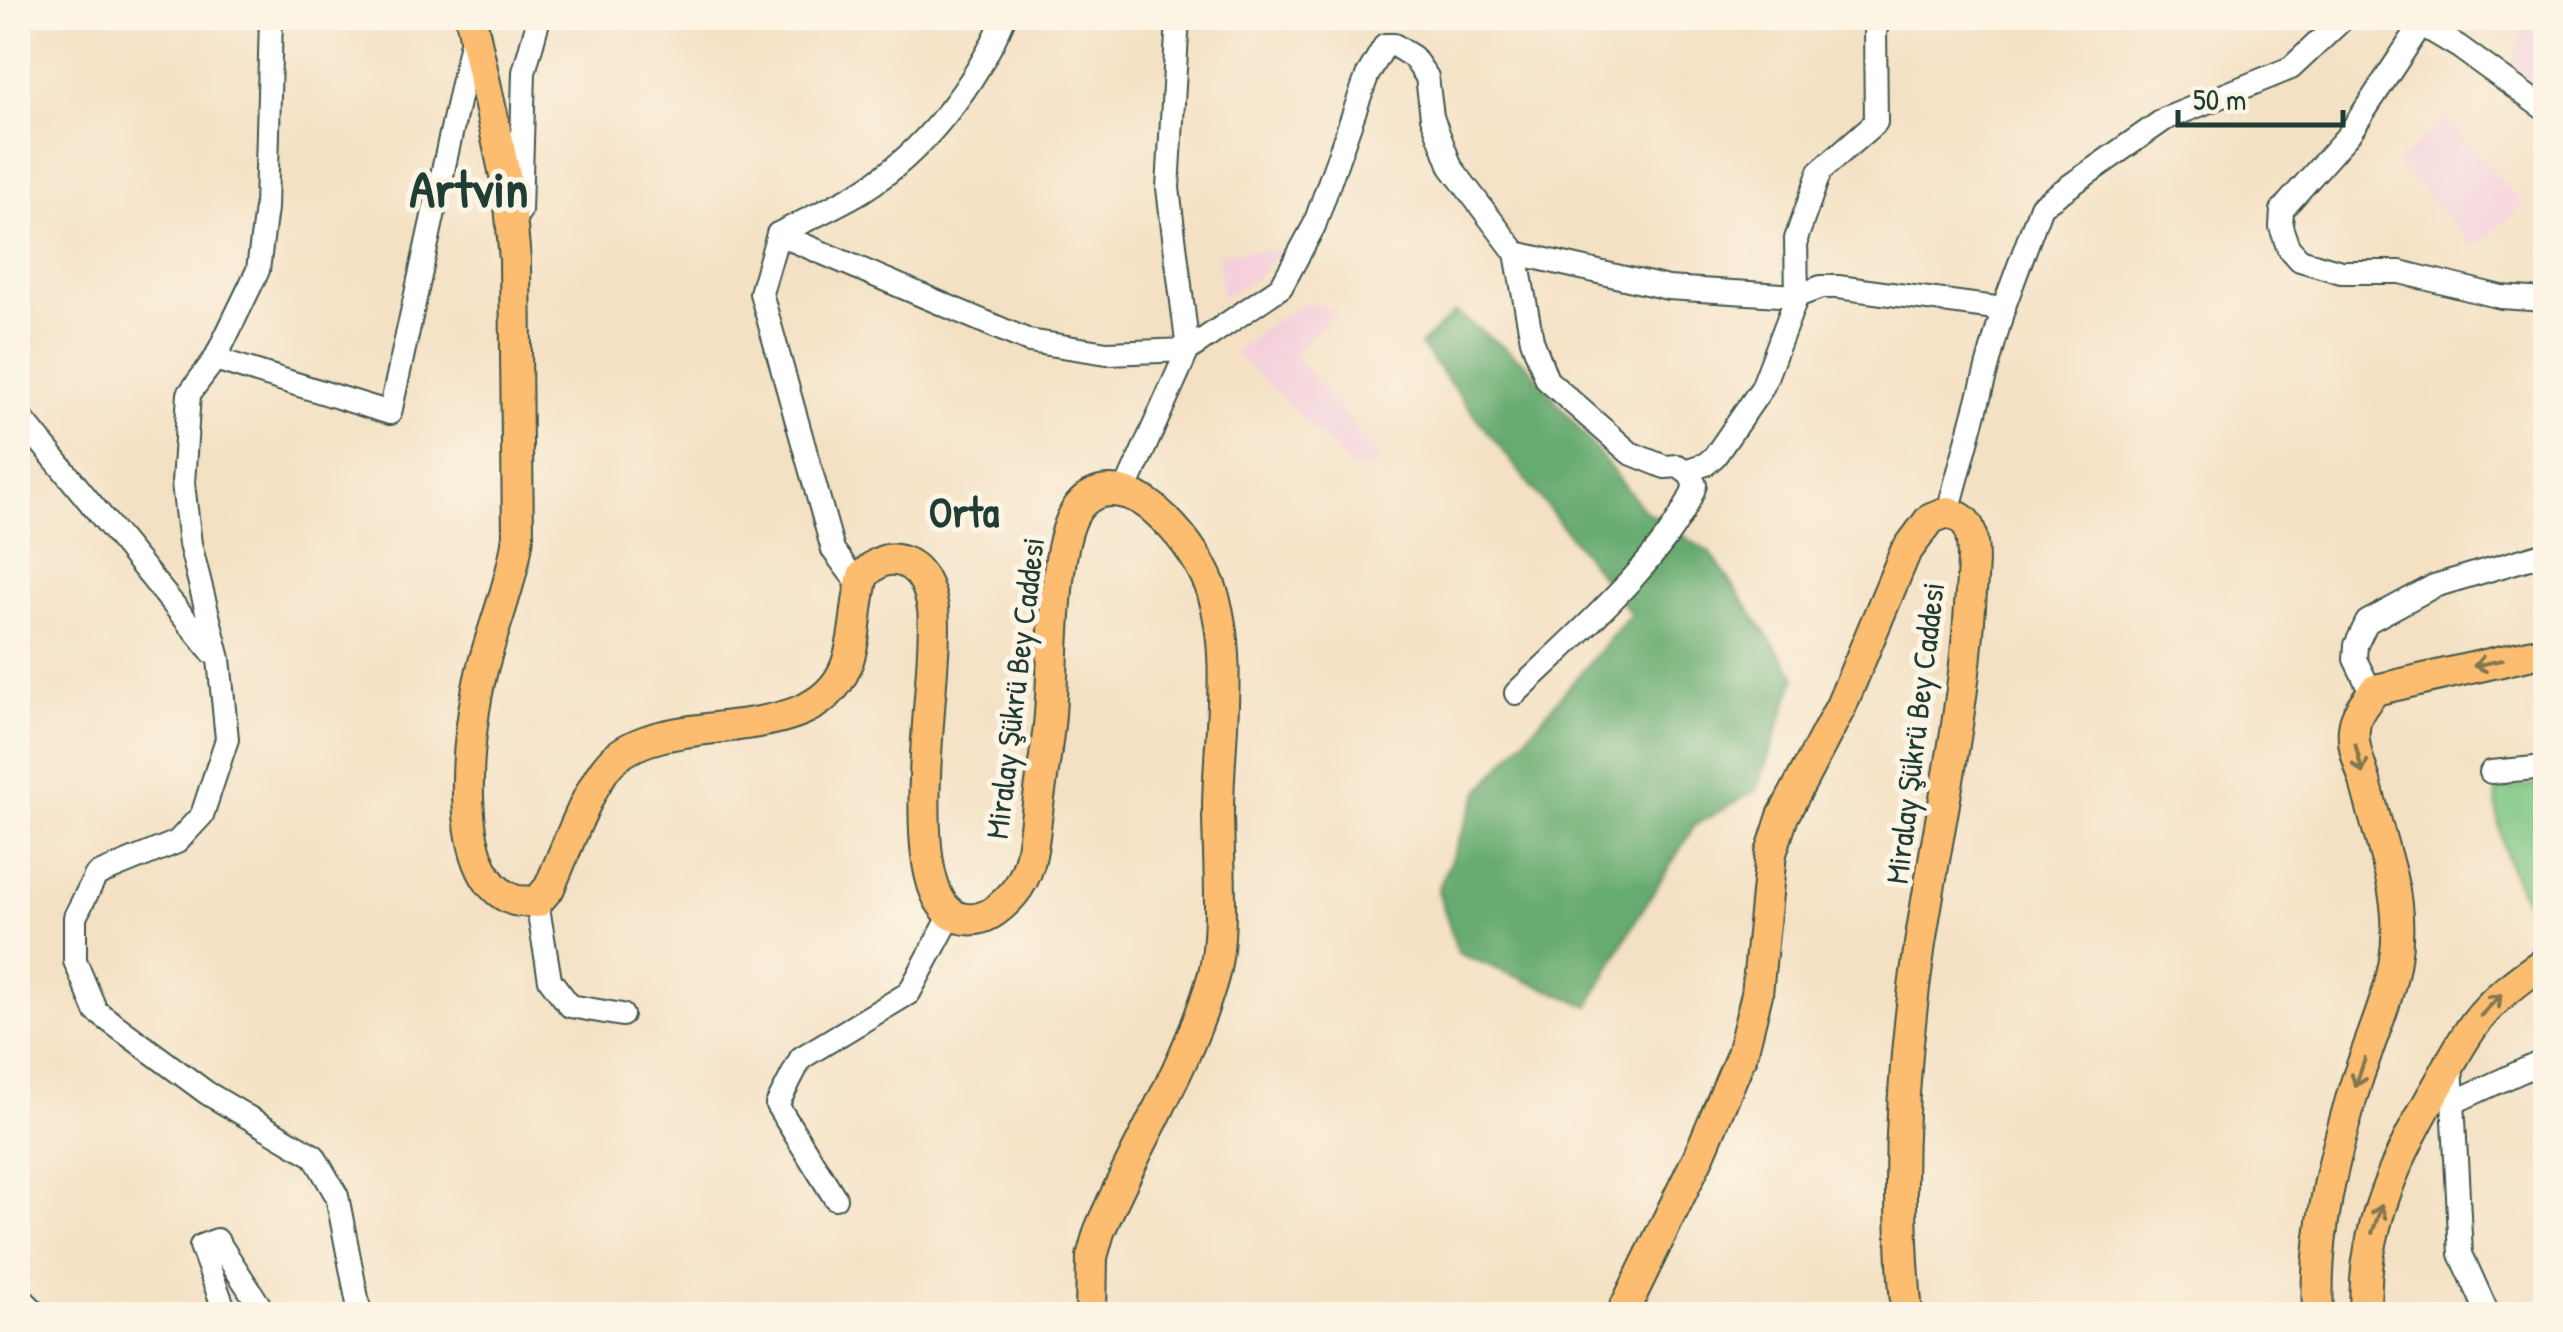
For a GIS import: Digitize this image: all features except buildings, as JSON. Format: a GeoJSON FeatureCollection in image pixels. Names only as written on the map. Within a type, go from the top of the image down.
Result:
{"type":"FeatureCollection","features":[{"type":"Feature","properties":{"kind":"main road"},"geometry":{"type":"LineString","coordinates":[[472,24],[509,194],[515,260],[518,536],[514,567],[474,707],[469,802],[476,852],[486,877],[514,900],[537,902],[549,888],[600,778],[612,760],[628,748],[794,714],[822,699],[846,667],[860,586],[872,566],[886,560],[901,561],[923,578],[930,593],[934,655],[924,838],[932,886],[939,903],[951,915]]}},
{"type":"Feature","properties":{"kind":"main road"},"geometry":{"type":"LineString","coordinates":[[1092,1314],[1092,1257],[1099,1232],[1171,1088],[1201,1016],[1215,971],[1218,921],[1222,678],[1214,604],[1198,562],[1184,541],[1149,504],[1125,491]]}},
{"type":"Feature","properties":{"kind":"main road","name":"Miralay Şükrü Bey Caddesi"},"geometry":{"type":"LineString","coordinates":[[951,915],[977,920],[994,912],[1011,897],[1027,873],[1050,723],[1063,546],[1082,503],[1107,492],[1125,491]]}},
{"type":"Feature","properties":{"kind":"main road","name":"Miralay Şükrü Bey Caddesi"},"geometry":{"type":"LineString","coordinates":[[1622,1314],[1698,1158],[1742,1054],[1756,994],[1771,853],[1784,816],[1842,706],[1904,553],[1922,527],[1940,513],[1948,512],[1963,520],[1970,532],[1968,643],[1920,943],[1908,1055],[1901,1226],[1907,1314]]}},
{"type":"Feature","properties":{"kind":"main road"},"geometry":{"type":"LineString","coordinates":[[2318,1314],[2316,1266],[2332,1169],[2357,1081],[2392,982],[2399,944],[2392,880],[2355,750],[2354,727],[2360,709],[2376,690],[2546,651]]}},
{"type":"Feature","properties":{"kind":"main road"},"geometry":{"type":"LineString","coordinates":[[2366,1314],[2364,1286],[2369,1242],[2412,1130],[2474,1024],[2493,1003],[2546,961]]}},
{"type":"Feature","properties":{"kind":"street"},"geometry":{"type":"LineString","coordinates":[[272,18],[266,208],[258,270],[215,359],[189,394],[183,483],[190,544],[218,659],[228,740],[202,814],[178,842],[96,876],[75,917],[76,961],[96,1011],[207,1094],[314,1156],[337,1196],[360,1314]]}},
{"type":"Feature","properties":{"kind":"street"},"geometry":{"type":"LineString","coordinates":[[515,260],[522,188],[524,72],[540,18]]}},
{"type":"Feature","properties":{"kind":"street"},"geometry":{"type":"LineString","coordinates":[[860,586],[833,550],[761,292],[778,234],[864,190],[930,134],[987,59],[1004,18]]}},
{"type":"Feature","properties":{"kind":"street"},"geometry":{"type":"LineString","coordinates":[[1125,491],[1188,350],[1168,188],[1178,18]]}},
{"type":"Feature","properties":{"kind":"street"},"geometry":{"type":"LineString","coordinates":[[1685,471],[1716,456],[1762,388],[1797,296],[1796,239],[1820,171],[1876,122],[1875,27],[1885,18]]}},
{"type":"Feature","properties":{"kind":"street"},"geometry":{"type":"LineString","coordinates":[[1948,512],[2003,309],[2041,206],[2165,120],[2291,68],[2344,18]]}},
{"type":"Feature","properties":{"kind":"street"},"geometry":{"type":"LineString","coordinates":[[2546,110],[2459,46],[2415,21],[2349,134],[2282,210],[2281,227],[2288,248],[2300,260],[2341,272],[2400,272],[2501,297],[2546,300]]}},
{"type":"Feature","properties":{"kind":"street"},"geometry":{"type":"LineString","coordinates":[[215,359],[390,413],[472,24]]}},
{"type":"Feature","properties":{"kind":"street"},"geometry":{"type":"LineString","coordinates":[[778,234],[1029,341],[1108,354],[1188,350],[1281,287],[1314,226],[1368,76],[1385,45],[1394,45],[1413,57],[1427,77],[1432,117],[1451,166],[1516,253],[1532,340],[1547,380],[1630,453],[1665,467],[1678,466],[1695,486],[1670,534],[1614,597],[1516,694]]}},
{"type":"Feature","properties":{"kind":"street"},"geometry":{"type":"LineString","coordinates":[[1516,253],[1668,288],[1797,296],[1822,286],[1838,286],[1894,297],[2003,309]]}},
{"type":"Feature","properties":{"kind":"street"},"geometry":{"type":"LineString","coordinates":[[18,414],[218,659]]}},
{"type":"Feature","properties":{"kind":"street"},"geometry":{"type":"LineString","coordinates":[[2372,694],[2355,658],[2356,645],[2367,622],[2434,586],[2546,552]]}},
{"type":"Feature","properties":{"kind":"street"},"geometry":{"type":"LineString","coordinates":[[2491,772],[2546,767]]}},
{"type":"Feature","properties":{"kind":"street"},"geometry":{"type":"LineString","coordinates":[[537,902],[550,980],[570,1006],[622,1015]]}},
{"type":"Feature","properties":{"kind":"street"},"geometry":{"type":"LineString","coordinates":[[836,1198],[777,1104],[800,1058],[909,992],[951,915]]}},
{"type":"Feature","properties":{"kind":"street"},"geometry":{"type":"LineString","coordinates":[[2454,1102],[2546,1060]]}},
{"type":"Feature","properties":{"kind":"street"},"geometry":{"type":"LineString","coordinates":[[2451,1062],[2461,1254],[2488,1314]]}},
{"type":"Feature","properties":{"kind":"street"},"geometry":{"type":"LineString","coordinates":[[226,1314],[201,1246],[217,1240],[265,1314]]}},
{"type":"Feature","properties":{"kind":"street"},"geometry":{"type":"LineString","coordinates":[[18,1295],[37,1314]]}},
{"type":"Feature","properties":{"kind":"shaded area"},"geometry":{"type":"Polygon","coordinates":[[[2528,18],[2545,18],[2545,89],[2510,66],[2528,18]]]}},
{"type":"Feature","properties":{"kind":"shaded area"},"geometry":{"type":"Polygon","coordinates":[[[2445,119],[2524,204],[2475,248],[2397,163],[2445,119]]]}},
{"type":"Feature","properties":{"kind":"shaded area"},"geometry":{"type":"Polygon","coordinates":[[[1282,249],[1256,278],[1222,298],[1218,253],[1282,249]]]}},
{"type":"Feature","properties":{"kind":"shaded area"},"geometry":{"type":"Polygon","coordinates":[[[1308,301],[1335,311],[1293,354],[1380,458],[1375,468],[1353,468],[1235,353],[1264,328],[1308,301]]]}},
{"type":"Feature","properties":{"kind":"green space"},"geometry":{"type":"Polygon","coordinates":[[[1455,312],[1527,365],[1644,510],[1711,554],[1796,677],[1757,790],[1695,825],[1634,923],[1589,1006],[1458,953],[1438,890],[1479,792],[1631,614],[1420,345],[1455,312]]]}},
{"type":"Feature","properties":{"kind":"green space"},"geometry":{"type":"Polygon","coordinates":[[[2546,783],[2545,938],[2517,884],[2505,850],[2496,790],[2546,783]]]}},
{"type":"Feature","properties":{"kind":"district","name":"Artvin"},"geometry":{"type":"Point","coordinates":[469,189]}},
{"type":"Feature","properties":{"kind":"district","name":"Orta"},"geometry":{"type":"Point","coordinates":[964,512]}}]}
